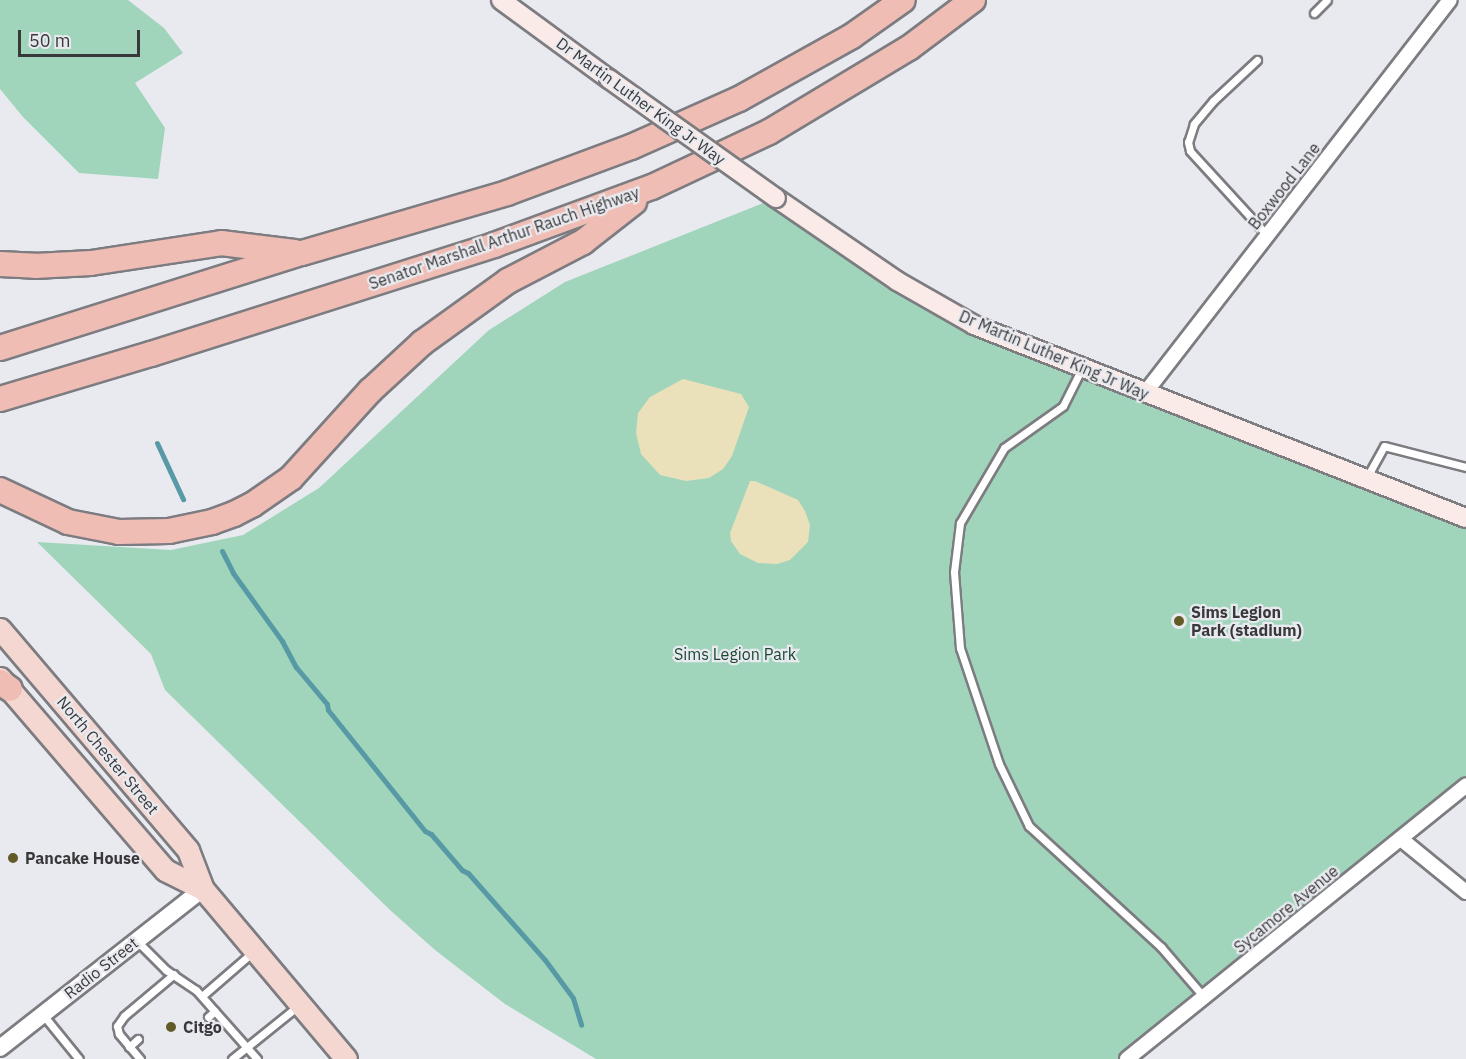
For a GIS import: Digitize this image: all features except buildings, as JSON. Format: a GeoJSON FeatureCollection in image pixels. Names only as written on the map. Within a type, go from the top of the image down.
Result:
{"type":"FeatureCollection","features":[{"type":"Feature","properties":{"kind":"highway"},"geometry":{"type":"LineString","coordinates":[[0,348],[302,253],[507,193],[631,147],[739,99],[852,36],[903,0]]}},
{"type":"Feature","properties":{"kind":"highway","name":"Senator Marshall Arthur Rauch Highway"},"geometry":{"type":"LineString","coordinates":[[2,398],[162,351],[494,245],[652,187],[769,132],[909,48],[973,0]]}},
{"type":"Feature","properties":{"kind":"highway"},"geometry":{"type":"LineString","coordinates":[[0,490],[68,522],[119,532],[148,533],[190,527],[212,522],[252,505],[297,472],[370,391],[422,343],[499,287],[583,242],[652,187]]}},
{"type":"Feature","properties":{"kind":"highway"},"geometry":{"type":"LineString","coordinates":[[0,264],[35,266],[91,263],[221,243],[302,253]]}},
{"type":"Feature","properties":{"kind":"main road","name":"Dr Martin Luther King Jr Way"},"geometry":{"type":"LineString","coordinates":[[501,0],[776,198],[897,281],[974,325],[1367,477],[1466,518]]}},
{"type":"Feature","properties":{"kind":"main road","name":"North Chester Street"},"geometry":{"type":"LineString","coordinates":[[0,628],[188,850],[203,890],[300,1004],[340,1055]]}},
{"type":"Feature","properties":{"kind":"main road","name":"North Chester Street"},"geometry":{"type":"LineString","coordinates":[[3,683],[165,870],[203,890]]}},
{"type":"Feature","properties":{"kind":"street","name":"Boxwood Lane"},"geometry":{"type":"LineString","coordinates":[[1145,393],[1450,0]]}},
{"type":"Feature","properties":{"kind":"street","name":"Sycamore Avenue"},"geometry":{"type":"LineString","coordinates":[[1127,1059],[1466,784]]}},
{"type":"Feature","properties":{"kind":"street"},"geometry":{"type":"LineString","coordinates":[[1401,839],[1466,892]]}},
{"type":"Feature","properties":{"kind":"street","name":"Radio Street"},"geometry":{"type":"LineString","coordinates":[[0,1048],[203,890]]}},
{"type":"Feature","properties":{"kind":"lane"},"geometry":{"type":"LineString","coordinates":[[1314,13],[1327,0]]}},
{"type":"Feature","properties":{"kind":"lane"},"geometry":{"type":"LineString","coordinates":[[1257,60],[1213,101],[1194,124],[1188,142],[1190,151],[1267,235]]}},
{"type":"Feature","properties":{"kind":"lane"},"geometry":{"type":"LineString","coordinates":[[1082,368],[1064,406],[1004,448],[960,523],[954,572],[960,648],[999,764],[1029,826],[1161,947],[1204,997]]}},
{"type":"Feature","properties":{"kind":"lane"},"geometry":{"type":"LineString","coordinates":[[1367,477],[1384,446],[1466,467]]}},
{"type":"Feature","properties":{"kind":"lane"},"geometry":{"type":"LineString","coordinates":[[137,940],[166,970],[199,993],[257,1059]]}},
{"type":"Feature","properties":{"kind":"lane"},"geometry":{"type":"LineString","coordinates":[[189,996],[199,993],[255,951]]}},
{"type":"Feature","properties":{"kind":"lane"},"geometry":{"type":"LineString","coordinates":[[140,1059],[119,1034],[117,1026],[124,1016],[174,974]]}},
{"type":"Feature","properties":{"kind":"lane"},"geometry":{"type":"LineString","coordinates":[[232,1059],[300,1004]]}},
{"type":"Feature","properties":{"kind":"lane"},"geometry":{"type":"LineString","coordinates":[[208,1017],[215,1011]]}},
{"type":"Feature","properties":{"kind":"lane"},"geometry":{"type":"LineString","coordinates":[[42,1014],[79,1059]]}},
{"type":"Feature","properties":{"kind":"lane"},"geometry":{"type":"LineString","coordinates":[[129,1047],[138,1039]]}},
{"type":"Feature","properties":{"kind":"green space"},"geometry":{"type":"Polygon","coordinates":[[[0,0],[128,0],[164,28],[183,53],[135,83],[165,128],[158,179],[79,173],[23,117],[0,89],[0,0]]]}},
{"type":"Feature","properties":{"kind":"green space","name":"Sims Legion Park"},"geometry":{"type":"Polygon","coordinates":[[[776,198],[974,325],[1466,518],[1466,785],[1127,1059],[596,1059],[505,1004],[435,950],[390,910],[165,690],[151,654],[37,542],[171,550],[243,535],[319,488],[489,330],[565,282],[776,198]]]}},
{"type":"Feature","properties":{"kind":"sand"},"geometry":{"type":"Polygon","coordinates":[[[683,379],[741,394],[749,407],[732,456],[723,469],[709,478],[686,481],[660,475],[641,454],[636,433],[638,413],[650,397],[683,379]]]}},
{"type":"Feature","properties":{"kind":"sand"},"geometry":{"type":"Polygon","coordinates":[[[750,481],[755,481],[798,500],[805,511],[810,525],[808,542],[790,560],[777,564],[758,563],[740,554],[731,541],[730,533],[750,481]]]}},
{"type":"Feature","properties":{"kind":"waterway"},"geometry":{"type":"LineString","coordinates":[[157,443],[183,499]]}},
{"type":"Feature","properties":{"kind":"waterway"},"geometry":{"type":"LineString","coordinates":[[222,551],[233,573],[282,641],[296,667],[327,704],[328,710],[425,831],[431,834],[462,870],[468,873],[545,960],[573,998],[581,1025]]}},
{"type":"Feature","properties":{"kind":"place","name":"Sims Legion Park (stadium)"},"geometry":{"type":"Point","coordinates":[1179,621]}},
{"type":"Feature","properties":{"kind":"place","name":"Pancake House"},"geometry":{"type":"Point","coordinates":[13,858]}},
{"type":"Feature","properties":{"kind":"place","name":"Citgo"},"geometry":{"type":"Point","coordinates":[171,1027]}}]}
